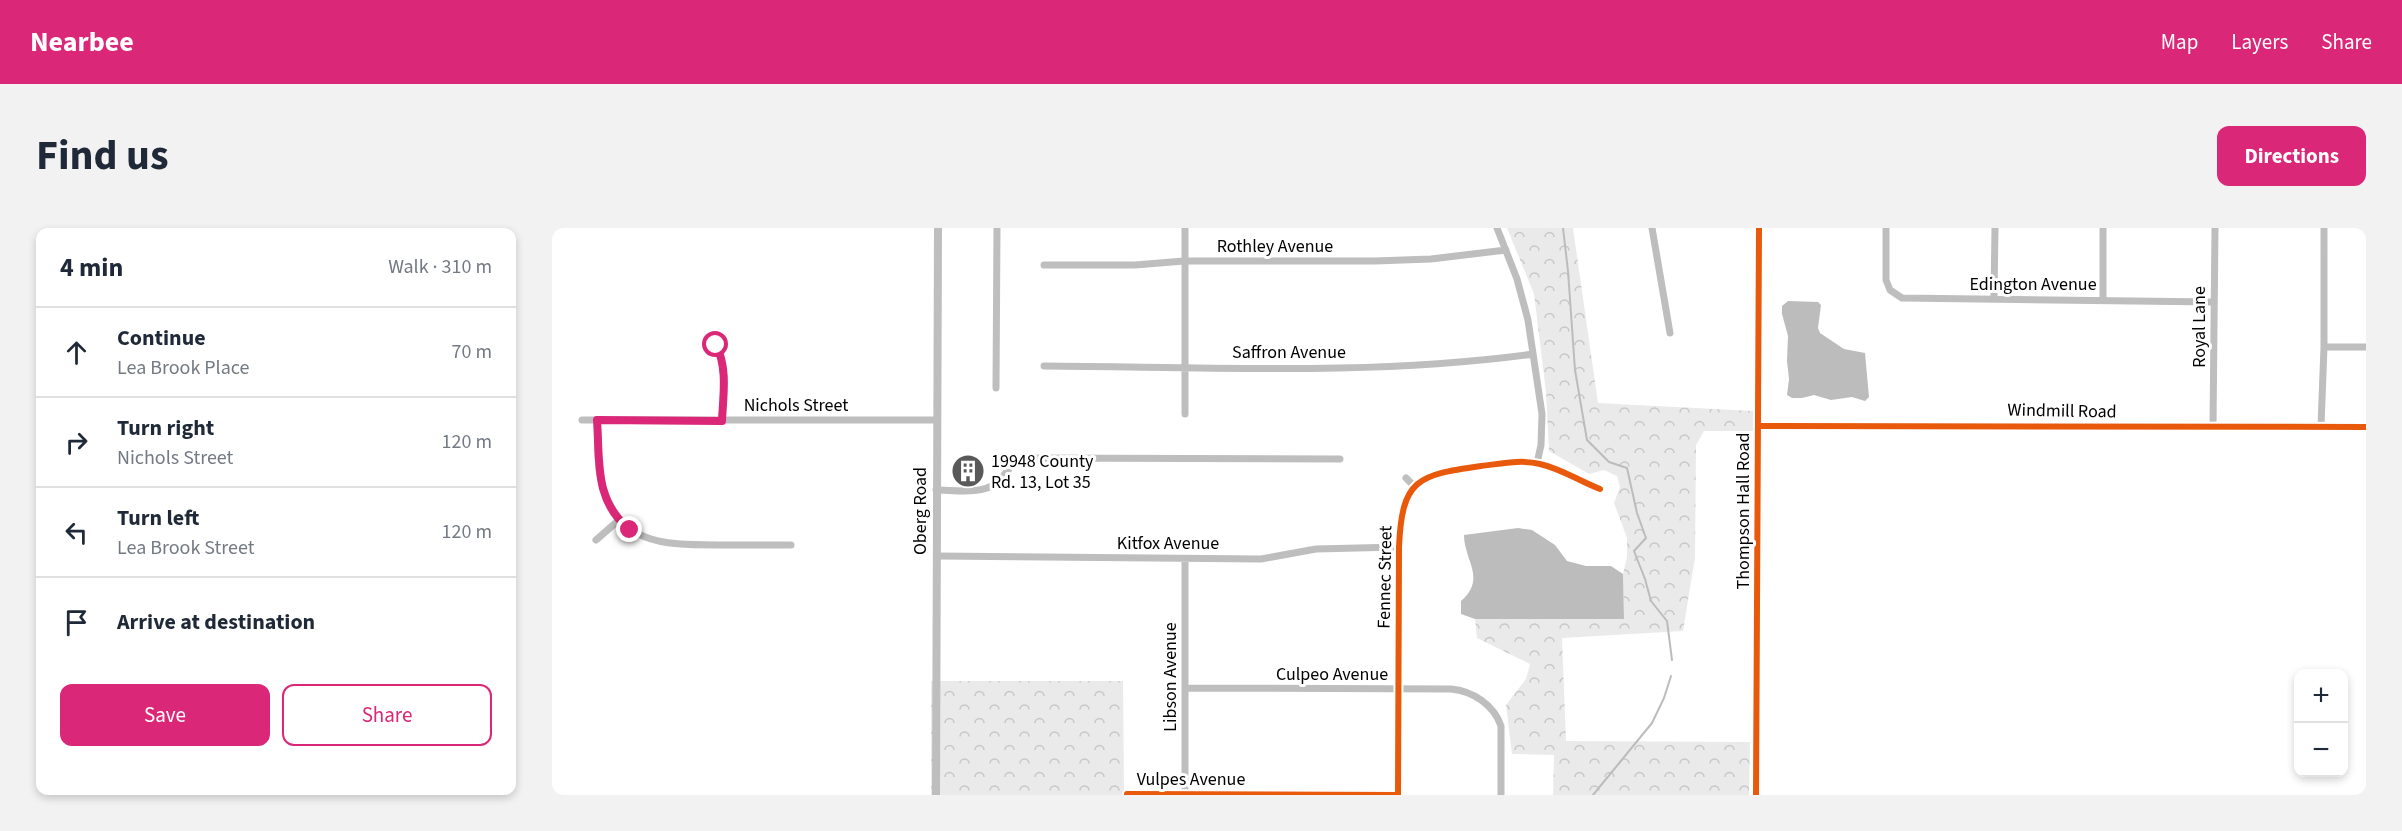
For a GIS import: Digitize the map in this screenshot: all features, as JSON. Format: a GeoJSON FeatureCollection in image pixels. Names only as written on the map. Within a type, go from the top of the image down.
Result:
{"type":"FeatureCollection","features":[{"type":"Feature","properties":{"kind":"street","name":"Oberg Road"},"geometry":{"type":"LineString","coordinates":[[936,795],[938,228]]}},
{"type":"Feature","properties":{"kind":"street"},"geometry":{"type":"LineString","coordinates":[[996,388],[997,228]]}},
{"type":"Feature","properties":{"kind":"street"},"geometry":{"type":"LineString","coordinates":[[1185,228],[1185,414]]}},
{"type":"Feature","properties":{"kind":"street"},"geometry":{"type":"LineString","coordinates":[[1497,228],[1524,302],[1533,354],[1542,429],[1537,463]]}},
{"type":"Feature","properties":{"kind":"street"},"geometry":{"type":"LineString","coordinates":[[1652,228],[1670,333]]}},
{"type":"Feature","properties":{"kind":"street","name":"Thompson Hall Road"},"geometry":{"type":"LineString","coordinates":[[1756,795],[1760,228]]}},
{"type":"Feature","properties":{"kind":"street","name":"Edington Avenue"},"geometry":{"type":"LineString","coordinates":[[1886,228],[1886,280],[1893,293],[1902,298],[2214,302]]}},
{"type":"Feature","properties":{"kind":"street"},"geometry":{"type":"LineString","coordinates":[[1994,298],[1995,228]]}},
{"type":"Feature","properties":{"kind":"street"},"geometry":{"type":"LineString","coordinates":[[2103,228],[2103,299]]}},
{"type":"Feature","properties":{"kind":"street","name":"Royal Lane"},"geometry":{"type":"LineString","coordinates":[[2213,427],[2215,228]]}},
{"type":"Feature","properties":{"kind":"street"},"geometry":{"type":"LineString","coordinates":[[2321,426],[2324,228]]}},
{"type":"Feature","properties":{"kind":"street","name":"Rothley Avenue"},"geometry":{"type":"LineString","coordinates":[[1044,265],[1135,265],[1184,261],[1375,261],[1442,258],[1506,250]]}},
{"type":"Feature","properties":{"kind":"street"},"geometry":{"type":"LineString","coordinates":[[716,345],[722,357],[724,370],[722,421]]}},
{"type":"Feature","properties":{"kind":"street"},"geometry":{"type":"LineString","coordinates":[[2324,346],[2366,347]]}},
{"type":"Feature","properties":{"kind":"street","name":"Saffron Avenue"},"geometry":{"type":"LineString","coordinates":[[1044,366],[1417,366],[1533,354]]}},
{"type":"Feature","properties":{"kind":"street","name":"Nichols Street"},"geometry":{"type":"LineString","coordinates":[[582,420],[937,420]]}},
{"type":"Feature","properties":{"kind":"street"},"geometry":{"type":"LineString","coordinates":[[597,420],[600,478],[607,501],[619,520],[643,537],[663,543],[791,545]]}},
{"type":"Feature","properties":{"kind":"street","name":"Windmill Road"},"geometry":{"type":"LineString","coordinates":[[1758,426],[2366,427]]}},
{"type":"Feature","properties":{"kind":"street"},"geometry":{"type":"LineString","coordinates":[[936,490],[984,489],[997,483],[1006,470],[1017,460],[1024,458],[1340,459]]}},
{"type":"Feature","properties":{"kind":"street"},"geometry":{"type":"LineString","coordinates":[[1406,478],[1414,486],[1436,473],[1452,470],[1510,462],[1537,463],[1562,470],[1600,489]]}},
{"type":"Feature","properties":{"kind":"street","name":"Fennec Street"},"geometry":{"type":"LineString","coordinates":[[1398,795],[1399,547],[1402,509],[1414,486]]}},
{"type":"Feature","properties":{"kind":"street"},"geometry":{"type":"LineString","coordinates":[[596,540],[619,520]]}},
{"type":"Feature","properties":{"kind":"street","name":"Kitfox Avenue"},"geometry":{"type":"LineString","coordinates":[[936,556],[1261,559],[1316,549],[1399,547]]}},
{"type":"Feature","properties":{"kind":"street","name":"Libson Avenue"},"geometry":{"type":"LineString","coordinates":[[1185,559],[1185,794]]}},
{"type":"Feature","properties":{"kind":"street","name":"Culpeo Avenue"},"geometry":{"type":"LineString","coordinates":[[1185,688],[1459,690],[1480,699],[1494,711],[1501,726],[1501,795]]}},
{"type":"Feature","properties":{"kind":"street","name":"Vulpes Avenue"},"geometry":{"type":"LineString","coordinates":[[1127,794],[1398,795]]}},
{"type":"Feature","properties":{"kind":"green space"},"geometry":{"type":"Polygon","coordinates":[[[1507,228],[1573,228],[1598,403],[1753,411],[1753,431],[1704,431],[1696,445],[1695,557],[1683,631],[1562,638],[1566,741],[1750,742],[1749,795],[1553,795],[1554,755],[1512,754],[1506,705],[1526,679],[1530,664],[1477,638],[1475,619],[1624,619],[1623,574],[1627,557],[1627,538],[1614,503],[1620,487],[1617,476],[1604,470],[1589,474],[1549,451],[1546,392],[1534,294],[1507,228]]]}},
{"type":"Feature","properties":{"kind":"green space"},"geometry":{"type":"Polygon","coordinates":[[[931,681],[1123,681],[1124,795],[931,795],[931,681]]]}},
{"type":"Feature","properties":{"kind":"shaded area"},"geometry":{"type":"Polygon","coordinates":[[[1788,301],[1818,302],[1821,305],[1818,328],[1820,333],[1844,349],[1865,353],[1869,397],[1865,401],[1852,397],[1831,400],[1814,395],[1792,398],[1787,395],[1788,336],[1782,306],[1788,301]]]}},
{"type":"Feature","properties":{"kind":"shaded area"},"geometry":{"type":"Polygon","coordinates":[[[1518,528],[1532,530],[1555,545],[1567,561],[1586,566],[1611,566],[1623,574],[1624,619],[1475,619],[1461,614],[1461,601],[1469,593],[1473,577],[1464,535],[1518,528]]]}},
{"type":"Feature","properties":{"kind":"waterway"},"geometry":{"type":"LineString","coordinates":[[1563,228],[1575,370],[1587,440],[1609,462],[1627,468],[1637,513],[1646,538],[1634,551],[1651,601],[1667,621],[1672,660]]}},
{"type":"Feature","properties":{"kind":"waterway"},"geometry":{"type":"LineString","coordinates":[[1593,795],[1652,723],[1671,676]]}},
{"type":"Feature","properties":{"kind":"cycle path"},"geometry":{"type":"LineString","coordinates":[[1756,795],[1759,228]]}},
{"type":"Feature","properties":{"kind":"cycle path"},"geometry":{"type":"LineString","coordinates":[[1758,426],[2366,427]]}},
{"type":"Feature","properties":{"kind":"cycle path"},"geometry":{"type":"LineString","coordinates":[[1127,794],[1398,795],[1399,547],[1404,507],[1409,494],[1417,484],[1442,473],[1518,462],[1548,466],[1600,489]]}},
{"type":"Feature","properties":{"kind":"place","name":"19948 County Rd. 13, Lot 35"},"geometry":{"type":"Point","coordinates":[968,471]}},
{"type":"Feature","properties":{"kind":"route"},"geometry":{"type":"LineString","coordinates":[[630,530],[619,520],[607,501],[600,478],[597,420],[722,421],[724,370],[722,357],[716,345]]}}]}
